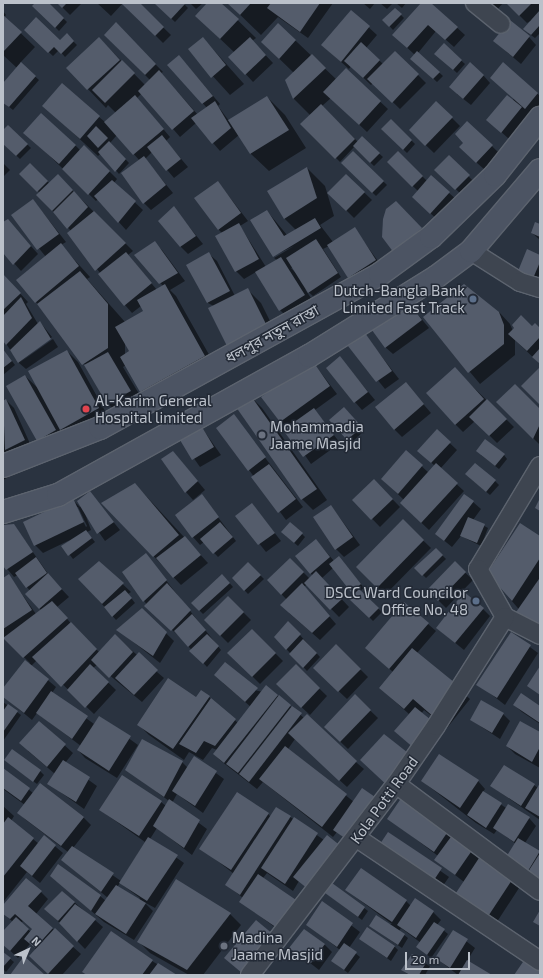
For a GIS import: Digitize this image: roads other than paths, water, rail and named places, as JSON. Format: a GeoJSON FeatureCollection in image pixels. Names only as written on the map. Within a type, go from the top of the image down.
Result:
{"type":"FeatureCollection","features":[{"type":"Feature","properties":{"kind":"main road","name":"ধলপুর নতুন রাস্তা"},"geometry":{"type":"LineString","coordinates":[[3,466],[100,428],[380,274],[431,237],[484,185],[540,118]]}},
{"type":"Feature","properties":{"kind":"main road"},"geometry":{"type":"LineString","coordinates":[[3,512],[58,495],[309,356],[436,278],[471,251],[540,170]]}},
{"type":"Feature","properties":{"kind":"street"},"geometry":{"type":"LineString","coordinates":[[475,3],[501,24]]}},
{"type":"Feature","properties":{"kind":"street"},"geometry":{"type":"LineString","coordinates":[[471,251],[520,282],[540,288]]}},
{"type":"Feature","properties":{"kind":"street"},"geometry":{"type":"LineString","coordinates":[[540,466],[478,569],[505,617],[540,636]]}},
{"type":"Feature","properties":{"kind":"street","name":"Kola Potti Road"},"geometry":{"type":"LineString","coordinates":[[250,975],[357,838],[396,784],[436,726],[505,617]]}},
{"type":"Feature","properties":{"kind":"street"},"geometry":{"type":"LineString","coordinates":[[396,784],[540,891]]}},
{"type":"Feature","properties":{"kind":"street"},"geometry":{"type":"LineString","coordinates":[[357,838],[540,961]]}},
{"type":"Feature","properties":{"kind":"place","name":"Dutch-Bangla Bank Limited Fast Track"},"geometry":{"type":"Point","coordinates":[473,299]}},
{"type":"Feature","properties":{"kind":"place","name":"Al-Karim General Hospital limited"},"geometry":{"type":"Point","coordinates":[86,409]}},
{"type":"Feature","properties":{"kind":"place","name":"Mohammadia Jaame Masjid"},"geometry":{"type":"Point","coordinates":[262,435]}},
{"type":"Feature","properties":{"kind":"place","name":"DSCC Ward Councilor Office No. 48"},"geometry":{"type":"Point","coordinates":[476,601]}},
{"type":"Feature","properties":{"kind":"place","name":"Madina Jaame Masjid"},"geometry":{"type":"Point","coordinates":[224,946]}}]}
